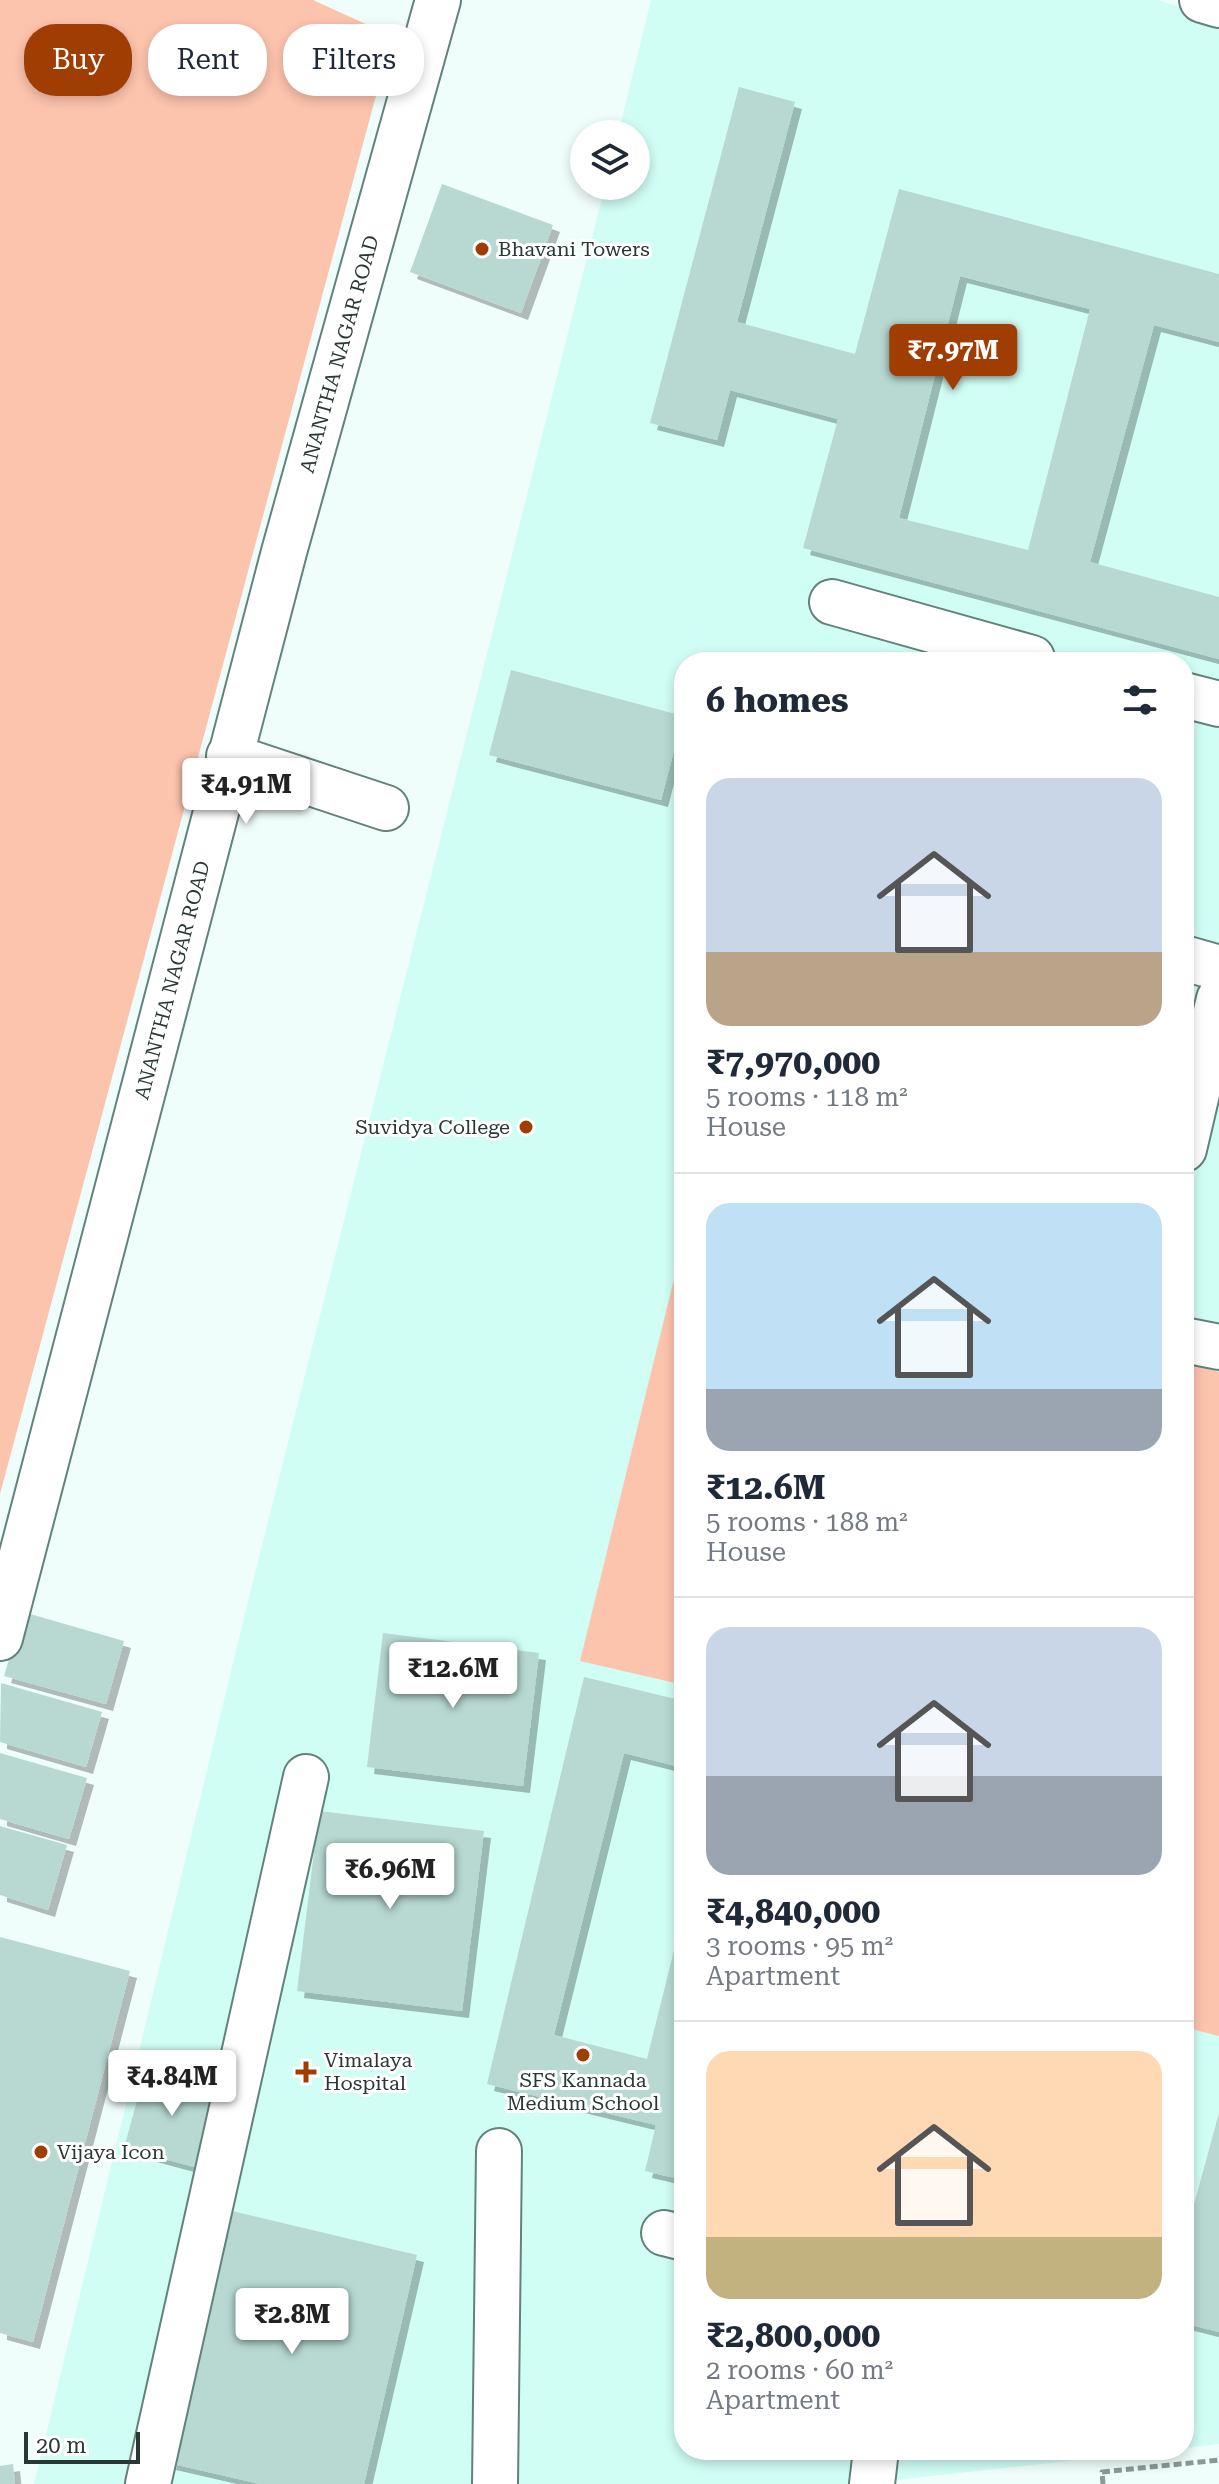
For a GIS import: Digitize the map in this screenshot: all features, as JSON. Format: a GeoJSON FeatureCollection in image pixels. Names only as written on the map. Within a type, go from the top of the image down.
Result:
{"type":"FeatureCollection","features":[{"type":"Feature","properties":{"kind":"street","name":"ANANTHA NAGAR ROAD"},"geometry":{"type":"LineString","coordinates":[[0,1638],[229,756],[438,0]]}},
{"type":"Feature","properties":{"kind":"street"},"geometry":{"type":"LineString","coordinates":[[1202,0],[1219,5]]}},
{"type":"Feature","properties":{"kind":"street"},"geometry":{"type":"LineString","coordinates":[[832,602],[1006,652]]}},
{"type":"Feature","properties":{"kind":"street"},"geometry":{"type":"LineString","coordinates":[[1194,698],[1219,704]]}},
{"type":"Feature","properties":{"kind":"street"},"geometry":{"type":"LineString","coordinates":[[229,756],[386,808]]}},
{"type":"Feature","properties":{"kind":"street"},"geometry":{"type":"LineString","coordinates":[[1194,961],[1219,968]]}},
{"type":"Feature","properties":{"kind":"street"},"geometry":{"type":"LineString","coordinates":[[1194,1106],[1219,999]]}},
{"type":"Feature","properties":{"kind":"street"},"geometry":{"type":"LineString","coordinates":[[1194,1342],[1219,1347]]}},
{"type":"Feature","properties":{"kind":"street"},"geometry":{"type":"LineString","coordinates":[[148,2484],[306,1777]]}},
{"type":"Feature","properties":{"kind":"street"},"geometry":{"type":"LineString","coordinates":[[495,2484],[499,2151]]}},
{"type":"Feature","properties":{"kind":"street"},"geometry":{"type":"LineString","coordinates":[[872,2484],[875,2460]]}},
{"type":"Feature","properties":{"kind":"path"},"geometry":{"type":"LineString","coordinates":[[1103,2484],[1102,2472],[1219,2460]]}},
{"type":"Feature","properties":{"kind":"shaded area"},"geometry":{"type":"Polygon","coordinates":[[[0,0],[313,0],[366,24],[283,24],[283,96],[376,96],[0,1494],[0,0]]]}},
{"type":"Feature","properties":{"kind":"shaded area","name":"Suvidya College"},"geometry":{"type":"Polygon","coordinates":[[[651,0],[1158,0],[1219,20],[1219,2444],[1194,2447],[1194,652],[674,652],[674,2460],[1078,2460],[860,2484],[34,2484],[250,1593],[601,200],[650,200],[650,120],[621,120],[651,0]]]}},
{"type":"Feature","properties":{"kind":"shaded area"},"geometry":{"type":"Polygon","coordinates":[[[674,1279],[674,1683],[580,1661],[674,1279]]]}},
{"type":"Feature","properties":{"kind":"shaded area"},"geometry":{"type":"Polygon","coordinates":[[[1194,1365],[1219,1372],[1219,2036],[1194,2030],[1194,1365]]]}},
{"type":"Feature","properties":{"kind":"building"},"geometry":{"type":"Polygon","coordinates":[[[739,87],[795,102],[737,322],[855,354],[899,189],[1219,274],[1219,342],[1154,325],[1090,562],[1219,597],[1219,659],[803,548],[838,419],[730,390],[717,440],[650,423],[739,87]],[[960,276],[899,518],[1028,550],[1090,309],[960,276]]]}},
{"type":"Feature","properties":{"kind":"building","name":"Bhavani Towers"},"geometry":{"type":"Polygon","coordinates":[[[442,184],[553,225],[521,313],[410,272],[442,184]]]}},
{"type":"Feature","properties":{"kind":"building"},"geometry":{"type":"Polygon","coordinates":[[[511,670],[674,714],[674,750],[661,800],[489,755],[511,670]]]}},
{"type":"Feature","properties":{"kind":"building"},"geometry":{"type":"Polygon","coordinates":[[[23,1612],[124,1641],[106,1704],[4,1676],[23,1612]]]}},
{"type":"Feature","properties":{"kind":"building"},"geometry":{"type":"Polygon","coordinates":[[[383,1633],[539,1653],[523,1786],[367,1767],[383,1633]]]}},
{"type":"Feature","properties":{"kind":"building"},"geometry":{"type":"Polygon","coordinates":[[[584,1677],[674,1699],[674,1766],[624,1753],[554,2035],[647,2059],[674,1950],[674,2178],[645,2171],[656,2125],[487,2084],[584,1677]]]}},
{"type":"Feature","properties":{"kind":"building"},"geometry":{"type":"Polygon","coordinates":[[[1,1683],[102,1712],[86,1767],[0,1742],[1,1683]]]}},
{"type":"Feature","properties":{"kind":"building"},"geometry":{"type":"Polygon","coordinates":[[[0,1753],[87,1778],[69,1839],[0,1819],[0,1753]]]}},
{"type":"Feature","properties":{"kind":"building"},"geometry":{"type":"Polygon","coordinates":[[[319,1811],[484,1831],[462,2011],[297,1991],[319,1811]]]}},
{"type":"Feature","properties":{"kind":"building"},"geometry":{"type":"Polygon","coordinates":[[[0,1826],[67,1845],[48,1910],[0,1895],[0,1826]]]}},
{"type":"Feature","properties":{"kind":"building","name":"Vijaya Icon"},"geometry":{"type":"Polygon","coordinates":[[[0,1937],[130,1971],[33,2342],[0,2333],[0,1937]]]}},
{"type":"Feature","properties":{"kind":"building"},"geometry":{"type":"Polygon","coordinates":[[[146,2068],[219,2087],[198,2168],[124,2148],[146,2068]]]}},
{"type":"Feature","properties":{"kind":"building"},"geometry":{"type":"Polygon","coordinates":[[[1219,2113],[1219,2332],[1194,2326],[1194,2204],[1219,2113]]]}},
{"type":"Feature","properties":{"kind":"building"},"geometry":{"type":"Polygon","coordinates":[[[228,2210],[417,2255],[364,2484],[260,2484],[169,2463],[228,2210]]]}},
{"type":"Feature","properties":{"kind":"building"},"geometry":{"type":"Polygon","coordinates":[[[13,2464],[15,2484],[0,2484],[0,2466],[13,2464]]]}},
{"type":"Feature","properties":{"kind":"place","name":"Bhavani Towers"},"geometry":{"type":"Point","coordinates":[482,249]}},
{"type":"Feature","properties":{"kind":"place","name":"Suvidya College"},"geometry":{"type":"Point","coordinates":[526,1127]}},
{"type":"Feature","properties":{"kind":"place","name":"SFS Kannada Medium School"},"geometry":{"type":"Point","coordinates":[583,2055]}},
{"type":"Feature","properties":{"kind":"place","name":"Vimalaya Hospital"},"geometry":{"type":"Point","coordinates":[306,2072]}},
{"type":"Feature","properties":{"kind":"place","name":"Vijaya Icon"},"geometry":{"type":"Point","coordinates":[41,2152]}}]}
